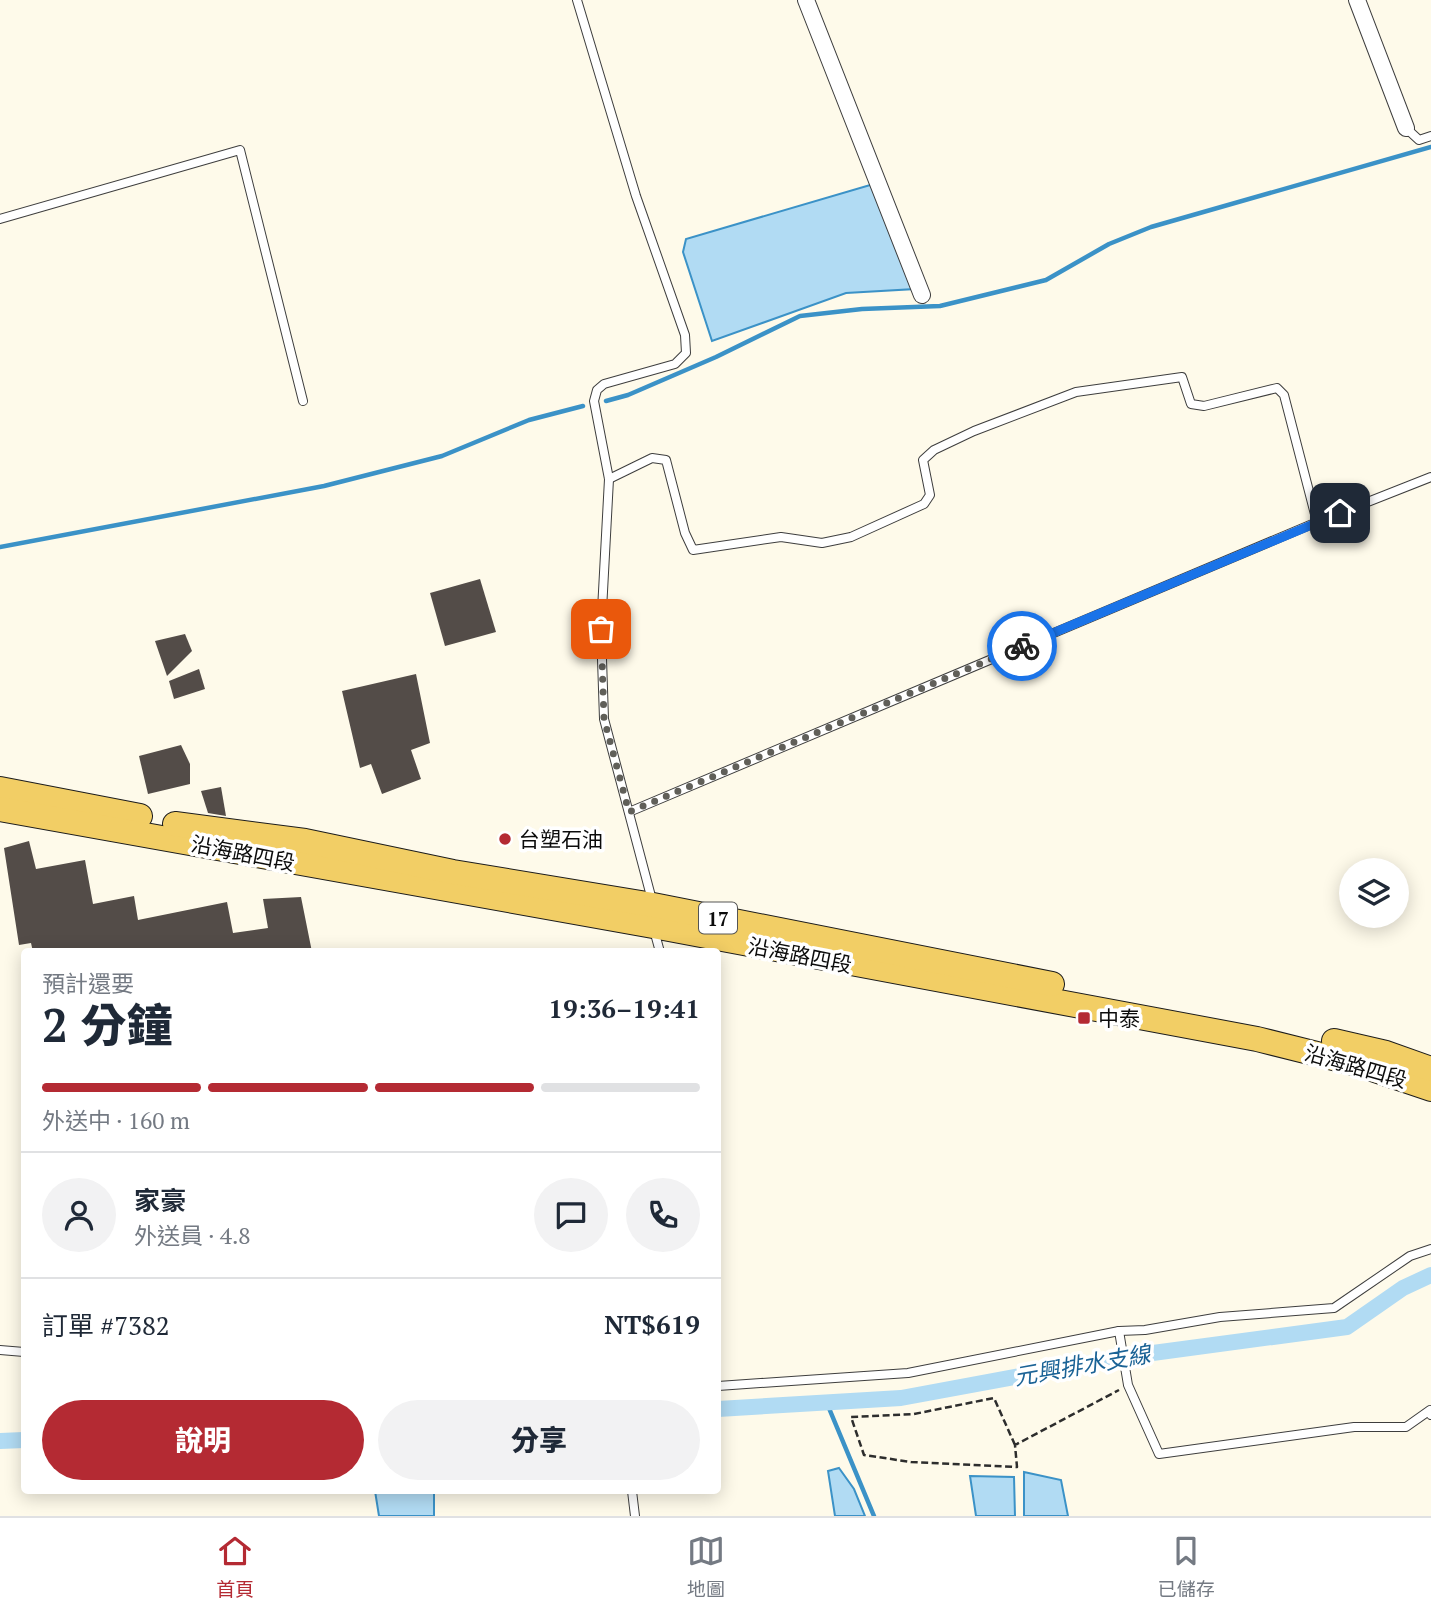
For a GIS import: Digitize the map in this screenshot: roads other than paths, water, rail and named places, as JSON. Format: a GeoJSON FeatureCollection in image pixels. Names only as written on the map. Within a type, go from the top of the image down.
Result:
{"type":"FeatureCollection","features":[{"type":"Feature","properties":{"kind":"main road","name":"沿海路四段"},"geometry":{"type":"LineString","coordinates":[[0,789],[184,826],[305,841],[653,915],[1087,999],[1357,1064],[1431,1089]]}},
{"type":"Feature","properties":{"kind":"main road","name":"沿海路四段"},"geometry":{"type":"LineString","coordinates":[[0,808],[653,915]]}},
{"type":"Feature","properties":{"kind":"main road","name":"沿海路四段"},"geometry":{"type":"LineString","coordinates":[[1087,999],[1260,1022],[1386,1054],[1431,1069]]}},
{"type":"Feature","properties":{"kind":"street"},"geometry":{"type":"LineString","coordinates":[[806,0],[922,295]]}},
{"type":"Feature","properties":{"kind":"street"},"geometry":{"type":"LineString","coordinates":[[1356,0],[1406,128]]}},
{"type":"Feature","properties":{"kind":"lane"},"geometry":{"type":"LineString","coordinates":[[577,0],[636,196],[685,335],[686,353],[675,364],[604,384],[597,390],[594,401],[609,479],[601,629],[604,719],[629,812],[659,948]]}},
{"type":"Feature","properties":{"kind":"lane"},"geometry":{"type":"LineString","coordinates":[[1406,128],[1419,140],[1431,136]]}},
{"type":"Feature","properties":{"kind":"lane"},"geometry":{"type":"LineString","coordinates":[[0,219],[240,150],[303,401]]}},
{"type":"Feature","properties":{"kind":"lane"},"geometry":{"type":"LineString","coordinates":[[609,479],[652,457],[666,460],[685,533],[693,550],[781,537],[821,543],[850,537],[924,504],[930,495],[923,460],[934,450],[974,431],[1076,391],[1182,377],[1191,404],[1204,406],[1277,388],[1284,395],[1317,522]]}},
{"type":"Feature","properties":{"kind":"lane"},"geometry":{"type":"LineString","coordinates":[[629,812],[1317,522],[1431,477]]}},
{"type":"Feature","properties":{"kind":"lane"},"geometry":{"type":"LineString","coordinates":[[721,1386],[908,1373],[1119,1331],[1145,1330],[1220,1317],[1334,1308],[1410,1256],[1431,1249]]}},
{"type":"Feature","properties":{"kind":"lane"},"geometry":{"type":"LineString","coordinates":[[1119,1331],[1128,1385],[1158,1454],[1354,1427],[1406,1426],[1430,1410],[1431,1415]]}},
{"type":"Feature","properties":{"kind":"lane"},"geometry":{"type":"LineString","coordinates":[[0,1350],[21,1352]]}},
{"type":"Feature","properties":{"kind":"lane"},"geometry":{"type":"LineString","coordinates":[[632,1494],[635,1516]]}},
{"type":"Feature","properties":{"kind":"water"},"geometry":{"type":"Polygon","coordinates":[[[877,183],[915,289],[846,293],[712,341],[683,252],[686,239],[877,183]]]}},
{"type":"Feature","properties":{"kind":"water"},"geometry":{"type":"Polygon","coordinates":[[[839,1468],[854,1489],[865,1516],[835,1516],[828,1471],[839,1468]]]}},
{"type":"Feature","properties":{"kind":"water"},"geometry":{"type":"Polygon","coordinates":[[[1024,1472],[1061,1480],[1068,1516],[1024,1516],[1024,1472]]]}},
{"type":"Feature","properties":{"kind":"water"},"geometry":{"type":"Polygon","coordinates":[[[970,1476],[1014,1477],[1015,1516],[976,1516],[970,1476]]]}},
{"type":"Feature","properties":{"kind":"water"},"geometry":{"type":"Polygon","coordinates":[[[375,1494],[434,1494],[434,1516],[379,1516],[375,1494]]]}},
{"type":"Feature","properties":{"kind":"waterway"},"geometry":{"type":"LineString","coordinates":[[606,401],[628,395],[716,357],[800,316],[862,309],[940,306],[1046,280],[1109,244],[1151,227],[1431,147]]}},
{"type":"Feature","properties":{"kind":"waterway"},"geometry":{"type":"LineString","coordinates":[[0,547],[324,486],[442,456],[529,420],[583,406]]}},
{"type":"Feature","properties":{"kind":"waterway","name":"元興排水支線"},"geometry":{"type":"LineString","coordinates":[[721,1409],[901,1398],[1123,1357],[1347,1327],[1403,1288],[1431,1275]]}},
{"type":"Feature","properties":{"kind":"waterway"},"geometry":{"type":"LineString","coordinates":[[826,1401],[874,1516]]}},
{"type":"Feature","properties":{"kind":"waterway","name":"元興排水支線"},"geometry":{"type":"LineString","coordinates":[[0,1441],[21,1440]]}},
{"type":"Feature","properties":{"kind":"place","name":"台塑石油"},"geometry":{"type":"Point","coordinates":[505,839]}},
{"type":"Feature","properties":{"kind":"place","name":"中泰"},"geometry":{"type":"Point","coordinates":[1084,1018]}}]}
